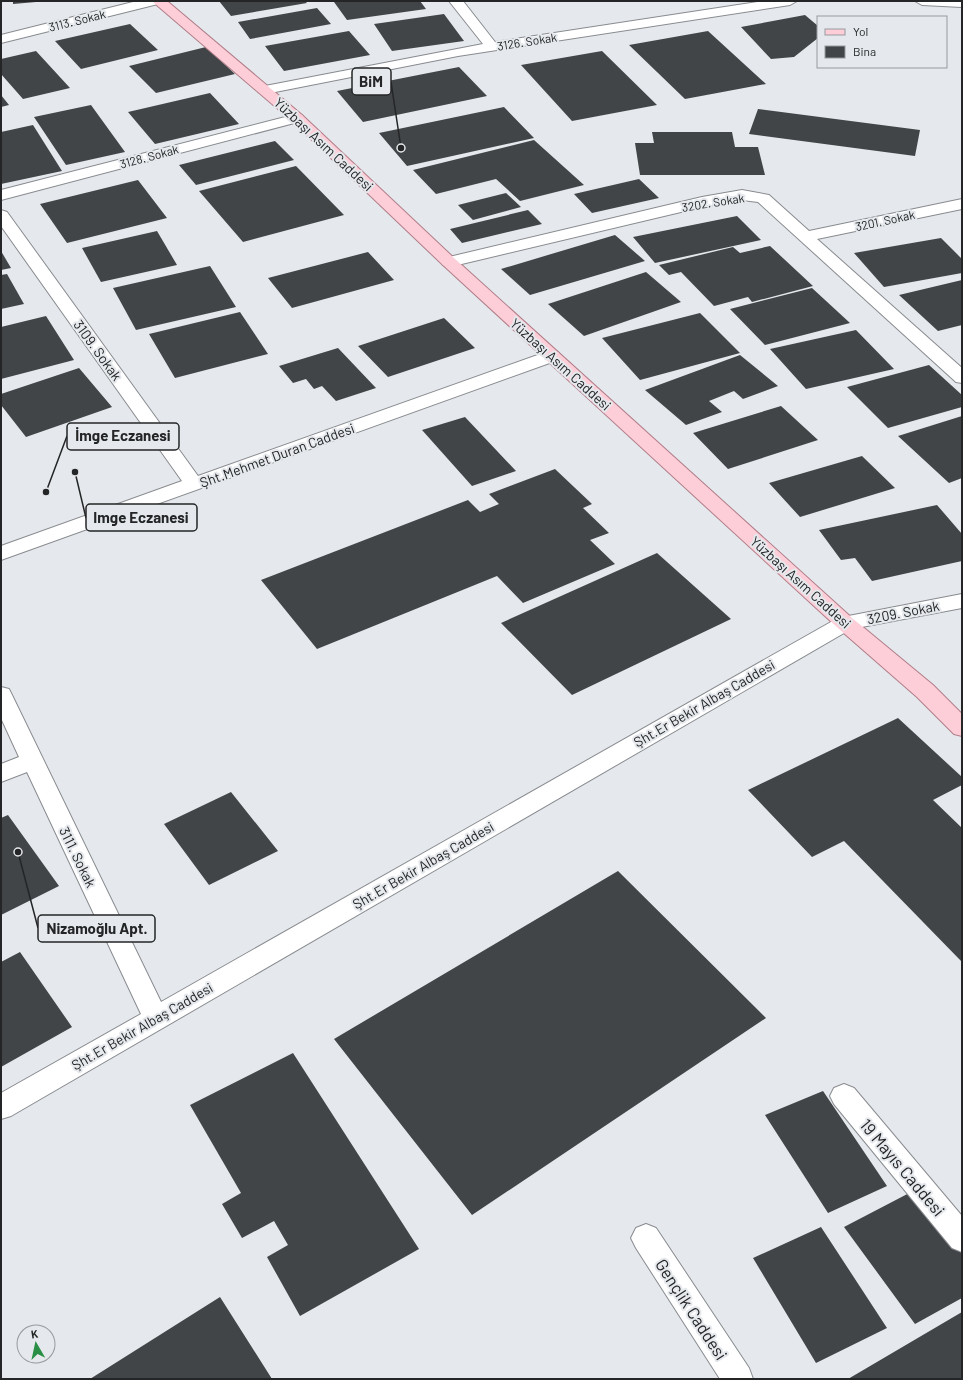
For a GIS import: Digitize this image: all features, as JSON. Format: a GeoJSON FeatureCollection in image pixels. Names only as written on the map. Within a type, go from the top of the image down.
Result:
{"type":"FeatureCollection","features":[{"type":"Feature","properties":{"kind":"main road","name":"Yüzbaşı Asım Caddesi"},"geometry":{"type":"LineString","coordinates":[[160,1],[297,118],[449,262],[845,623],[925,691],[962,728]]}},
{"type":"Feature","properties":{"kind":"street","name":"3113. Sokak"},"geometry":{"type":"LineString","coordinates":[[1,39],[152,1]]}},
{"type":"Feature","properties":{"kind":"street"},"geometry":{"type":"LineString","coordinates":[[456,1],[492,47]]}},
{"type":"Feature","properties":{"kind":"street"},"geometry":{"type":"LineString","coordinates":[[704,1],[715,12]]}},
{"type":"Feature","properties":{"kind":"street","name":"3126. Sokak"},"geometry":{"type":"LineString","coordinates":[[265,90],[492,47],[790,1]]}},
{"type":"Feature","properties":{"kind":"street"},"geometry":{"type":"LineString","coordinates":[[922,1],[962,3]]}},
{"type":"Feature","properties":{"kind":"street","name":"3128. Sokak"},"geometry":{"type":"LineString","coordinates":[[1,195],[297,118]]}},
{"type":"Feature","properties":{"kind":"street","name":"3202. Sokak"},"geometry":{"type":"LineString","coordinates":[[449,262],[702,202],[742,195],[763,198],[807,236],[962,378]]}},
{"type":"Feature","properties":{"kind":"street","name":"3201. Sokak"},"geometry":{"type":"LineString","coordinates":[[807,236],[962,204]]}},
{"type":"Feature","properties":{"kind":"street","name":"3109. Sokak"},"geometry":{"type":"LineString","coordinates":[[1,215],[194,484]]}},
{"type":"Feature","properties":{"kind":"street","name":"Şht.Mehmet Duran Caddesi"},"geometry":{"type":"LineString","coordinates":[[1,553],[552,356]]}},
{"type":"Feature","properties":{"kind":"street","name":"3209. Sokak"},"geometry":{"type":"LineString","coordinates":[[845,623],[962,600]]}},
{"type":"Feature","properties":{"kind":"street","name":"Şht.Er Bekir Albaş Caddesi"},"geometry":{"type":"LineString","coordinates":[[1,1107],[845,623]]}},
{"type":"Feature","properties":{"kind":"street","name":"3111. Sokak"},"geometry":{"type":"LineString","coordinates":[[1,695],[156,1018]]}},
{"type":"Feature","properties":{"kind":"street"},"geometry":{"type":"LineString","coordinates":[[1,774],[32,761]]}},
{"type":"Feature","properties":{"kind":"street","name":"19 Mayıs Caddesi"},"geometry":{"type":"LineString","coordinates":[[844,1096],[962,1238]]}},
{"type":"Feature","properties":{"kind":"street","name":"Gençlik Caddesi"},"geometry":{"type":"LineString","coordinates":[[646,1238],[738,1379]]}},
{"type":"Feature","properties":{"kind":"building"},"geometry":{"type":"Polygon","coordinates":[[[13,1],[36,1],[36,2],[13,4],[13,1]]]}},
{"type":"Feature","properties":{"kind":"building"},"geometry":{"type":"Polygon","coordinates":[[[219,1],[305,1],[307,3],[231,16],[219,1]]]}},
{"type":"Feature","properties":{"kind":"building"},"geometry":{"type":"Polygon","coordinates":[[[420,1],[426,9],[347,20],[334,2],[420,1]]]}},
{"type":"Feature","properties":{"kind":"building"},"geometry":{"type":"Polygon","coordinates":[[[317,8],[331,24],[250,39],[238,22],[317,8]]]}},
{"type":"Feature","properties":{"kind":"building"},"geometry":{"type":"Polygon","coordinates":[[[444,14],[464,41],[392,51],[374,24],[444,14]]]}},
{"type":"Feature","properties":{"kind":"building"},"geometry":{"type":"Polygon","coordinates":[[[805,15],[817,25],[817,39],[794,57],[771,59],[741,27],[805,15]]]}},
{"type":"Feature","properties":{"kind":"building"},"geometry":{"type":"Polygon","coordinates":[[[130,24],[158,50],[81,69],[55,41],[130,24]]]}},
{"type":"Feature","properties":{"kind":"building"},"geometry":{"type":"Polygon","coordinates":[[[349,31],[370,55],[284,71],[265,46],[349,31]]]}},
{"type":"Feature","properties":{"kind":"building"},"geometry":{"type":"Polygon","coordinates":[[[708,31],[766,84],[685,99],[629,45],[708,31]]]}},
{"type":"Feature","properties":{"kind":"building"},"geometry":{"type":"Polygon","coordinates":[[[206,47],[235,74],[156,93],[129,66],[206,47]]]}},
{"type":"Feature","properties":{"kind":"building"},"geometry":{"type":"Polygon","coordinates":[[[36,51],[70,88],[23,99],[1,74],[1,59],[36,51]]]}},
{"type":"Feature","properties":{"kind":"building"},"geometry":{"type":"Polygon","coordinates":[[[602,51],[657,105],[572,121],[521,65],[602,51]]]}},
{"type":"Feature","properties":{"kind":"building"},"geometry":{"type":"Polygon","coordinates":[[[459,67],[487,96],[363,122],[337,91],[459,67]]]}},
{"type":"Feature","properties":{"kind":"building"},"geometry":{"type":"Polygon","coordinates":[[[210,93],[239,124],[155,144],[128,112],[210,93]]]}},
{"type":"Feature","properties":{"kind":"building"},"geometry":{"type":"Polygon","coordinates":[[[1,95],[9,105],[1,107],[1,95]]]}},
{"type":"Feature","properties":{"kind":"building"},"geometry":{"type":"Polygon","coordinates":[[[91,105],[125,152],[66,165],[34,117],[91,105]]]}},
{"type":"Feature","properties":{"kind":"building"},"geometry":{"type":"Polygon","coordinates":[[[504,107],[534,138],[407,166],[379,133],[504,107]]]}},
{"type":"Feature","properties":{"kind":"building"},"geometry":{"type":"Polygon","coordinates":[[[758,109],[920,130],[915,156],[749,134],[758,109]]]}},
{"type":"Feature","properties":{"kind":"building"},"geometry":{"type":"Polygon","coordinates":[[[33,125],[62,171],[1,184],[1,132],[33,125]]]}},
{"type":"Feature","properties":{"kind":"building"},"geometry":{"type":"Polygon","coordinates":[[[652,132],[732,132],[735,147],[758,147],[765,175],[640,175],[635,143],[654,143],[652,132]]]}},
{"type":"Feature","properties":{"kind":"building"},"geometry":{"type":"Polygon","coordinates":[[[534,140],[584,185],[520,201],[496,179],[436,194],[413,170],[534,140]]]}},
{"type":"Feature","properties":{"kind":"building"},"geometry":{"type":"Polygon","coordinates":[[[275,141],[294,160],[196,185],[179,165],[275,141]]]}},
{"type":"Feature","properties":{"kind":"building"},"geometry":{"type":"Polygon","coordinates":[[[296,166],[344,215],[243,242],[199,191],[296,166]]]}},
{"type":"Feature","properties":{"kind":"building"},"geometry":{"type":"Polygon","coordinates":[[[639,179],[659,198],[592,213],[574,194],[639,179]]]}},
{"type":"Feature","properties":{"kind":"building"},"geometry":{"type":"Polygon","coordinates":[[[138,180],[167,218],[67,243],[40,204],[138,180]]]}},
{"type":"Feature","properties":{"kind":"building"},"geometry":{"type":"Polygon","coordinates":[[[506,193],[521,207],[473,220],[458,205],[506,193]]]}},
{"type":"Feature","properties":{"kind":"building"},"geometry":{"type":"Polygon","coordinates":[[[528,210],[542,224],[462,243],[450,229],[528,210]]]}},
{"type":"Feature","properties":{"kind":"building"},"geometry":{"type":"Polygon","coordinates":[[[737,216],[761,240],[655,263],[633,237],[737,216]]]}},
{"type":"Feature","properties":{"kind":"building"},"geometry":{"type":"Polygon","coordinates":[[[157,231],[177,265],[101,282],[82,248],[157,231]]]}},
{"type":"Feature","properties":{"kind":"building"},"geometry":{"type":"Polygon","coordinates":[[[615,235],[645,261],[530,295],[501,269],[615,235]]]}},
{"type":"Feature","properties":{"kind":"building"},"geometry":{"type":"Polygon","coordinates":[[[941,238],[962,259],[962,273],[884,287],[854,253],[941,238]]]}},
{"type":"Feature","properties":{"kind":"building"},"geometry":{"type":"Polygon","coordinates":[[[770,246],[813,286],[752,302],[748,297],[714,306],[681,272],[669,275],[659,265],[733,247],[740,253],[770,246]]]}},
{"type":"Feature","properties":{"kind":"building"},"geometry":{"type":"Polygon","coordinates":[[[1,251],[11,268],[1,270],[1,251]]]}},
{"type":"Feature","properties":{"kind":"building"},"geometry":{"type":"Polygon","coordinates":[[[368,252],[394,280],[292,308],[268,278],[368,252]]]}},
{"type":"Feature","properties":{"kind":"building"},"geometry":{"type":"Polygon","coordinates":[[[210,266],[236,307],[136,330],[113,288],[210,266]]]}},
{"type":"Feature","properties":{"kind":"building"},"geometry":{"type":"Polygon","coordinates":[[[646,272],[681,302],[584,336],[548,304],[646,272]]]}},
{"type":"Feature","properties":{"kind":"building"},"geometry":{"type":"Polygon","coordinates":[[[7,274],[24,304],[1,309],[1,275],[7,274]]]}},
{"type":"Feature","properties":{"kind":"building"},"geometry":{"type":"Polygon","coordinates":[[[962,280],[962,325],[938,331],[899,295],[962,280]]]}},
{"type":"Feature","properties":{"kind":"building"},"geometry":{"type":"Polygon","coordinates":[[[812,288],[850,323],[765,345],[730,309],[812,288]]]}},
{"type":"Feature","properties":{"kind":"building"},"geometry":{"type":"Polygon","coordinates":[[[240,312],[268,354],[175,378],[149,334],[240,312]]]}},
{"type":"Feature","properties":{"kind":"building"},"geometry":{"type":"Polygon","coordinates":[[[700,313],[740,353],[640,380],[602,338],[700,313]]]}},
{"type":"Feature","properties":{"kind":"building"},"geometry":{"type":"Polygon","coordinates":[[[46,316],[74,360],[1,379],[1,327],[46,316]]]}},
{"type":"Feature","properties":{"kind":"building"},"geometry":{"type":"Polygon","coordinates":[[[444,318],[475,348],[388,377],[358,346],[444,318]]]}},
{"type":"Feature","properties":{"kind":"building"},"geometry":{"type":"Polygon","coordinates":[[[856,330],[894,369],[806,389],[770,349],[856,330]]]}},
{"type":"Feature","properties":{"kind":"building"},"geometry":{"type":"Polygon","coordinates":[[[338,348],[376,388],[336,401],[322,386],[314,389],[306,379],[293,383],[279,366],[338,348]]]}},
{"type":"Feature","properties":{"kind":"building"},"geometry":{"type":"Polygon","coordinates":[[[740,355],[778,386],[743,399],[734,391],[709,401],[722,412],[686,425],[645,390],[740,355]]]}},
{"type":"Feature","properties":{"kind":"building"},"geometry":{"type":"Polygon","coordinates":[[[929,365],[962,395],[962,407],[888,428],[847,387],[929,365]]]}},
{"type":"Feature","properties":{"kind":"building"},"geometry":{"type":"Polygon","coordinates":[[[79,368],[112,407],[26,437],[1,405],[1,394],[79,368]]]}},
{"type":"Feature","properties":{"kind":"building"},"geometry":{"type":"Polygon","coordinates":[[[781,406],[818,440],[728,469],[693,433],[781,406]]]}},
{"type":"Feature","properties":{"kind":"building"},"geometry":{"type":"Polygon","coordinates":[[[962,416],[962,478],[949,483],[898,436],[962,416]]]}},
{"type":"Feature","properties":{"kind":"building"},"geometry":{"type":"Polygon","coordinates":[[[465,417],[516,471],[472,486],[422,430],[465,417]]]}},
{"type":"Feature","properties":{"kind":"building"},"geometry":{"type":"Polygon","coordinates":[[[862,456],[895,488],[800,517],[769,483],[862,456]]]}},
{"type":"Feature","properties":{"kind":"building"},"geometry":{"type":"Polygon","coordinates":[[[555,469],[592,504],[583,508],[609,533],[590,540],[615,564],[523,603],[497,576],[317,649],[261,580],[468,500],[480,512],[499,504],[489,494],[555,469]]]}},
{"type":"Feature","properties":{"kind":"building"},"geometry":{"type":"Polygon","coordinates":[[[937,505],[962,534],[962,561],[872,581],[855,558],[841,560],[819,530],[937,505]]]}},
{"type":"Feature","properties":{"kind":"building"},"geometry":{"type":"Polygon","coordinates":[[[657,553],[731,619],[572,695],[501,623],[657,553]]]}},
{"type":"Feature","properties":{"kind":"building"},"geometry":{"type":"Polygon","coordinates":[[[898,718],[962,777],[962,785],[933,800],[962,828],[962,962],[844,841],[812,857],[748,790],[898,718]]]}},
{"type":"Feature","properties":{"kind":"building"},"geometry":{"type":"Polygon","coordinates":[[[231,792],[278,851],[209,885],[164,824],[231,792]]]}},
{"type":"Feature","properties":{"kind":"building"},"geometry":{"type":"Polygon","coordinates":[[[8,815],[59,886],[1,915],[1,818],[8,815]]]}},
{"type":"Feature","properties":{"kind":"building"},"geometry":{"type":"Polygon","coordinates":[[[618,871],[766,1018],[472,1215],[334,1039],[618,871]]]}},
{"type":"Feature","properties":{"kind":"building"},"geometry":{"type":"Polygon","coordinates":[[[20,952],[72,1027],[1,1067],[1,962],[20,952]]]}},
{"type":"Feature","properties":{"kind":"building"},"geometry":{"type":"Polygon","coordinates":[[[293,1053],[419,1249],[300,1316],[267,1257],[288,1245],[274,1221],[242,1238],[222,1204],[241,1193],[190,1105],[293,1053]]]}},
{"type":"Feature","properties":{"kind":"building"},"geometry":{"type":"Polygon","coordinates":[[[823,1091],[887,1186],[828,1213],[765,1115],[823,1091]]]}},
{"type":"Feature","properties":{"kind":"building"},"geometry":{"type":"Polygon","coordinates":[[[915,1190],[962,1251],[962,1298],[915,1324],[844,1227],[915,1190]]]}},
{"type":"Feature","properties":{"kind":"building"},"geometry":{"type":"Polygon","coordinates":[[[821,1227],[887,1328],[816,1363],[753,1258],[821,1227]]]}},
{"type":"Feature","properties":{"kind":"building"},"geometry":{"type":"Polygon","coordinates":[[[220,1297],[272,1379],[90,1379],[220,1297]]]}},
{"type":"Feature","properties":{"kind":"building"},"geometry":{"type":"Polygon","coordinates":[[[962,1312],[962,1379],[848,1379],[962,1312]]]}},
{"type":"Feature","properties":{"kind":"place","name":"BiM"},"geometry":{"type":"Point","coordinates":[401,148]}},
{"type":"Feature","properties":{"kind":"place","name":"Imge Eczanesi"},"geometry":{"type":"Point","coordinates":[75,472]}},
{"type":"Feature","properties":{"kind":"place","name":"İmge Eczanesi"},"geometry":{"type":"Point","coordinates":[46,492]}},
{"type":"Feature","properties":{"kind":"place","name":"Nizamoğlu Apt."},"geometry":{"type":"Point","coordinates":[18,852]}}]}
